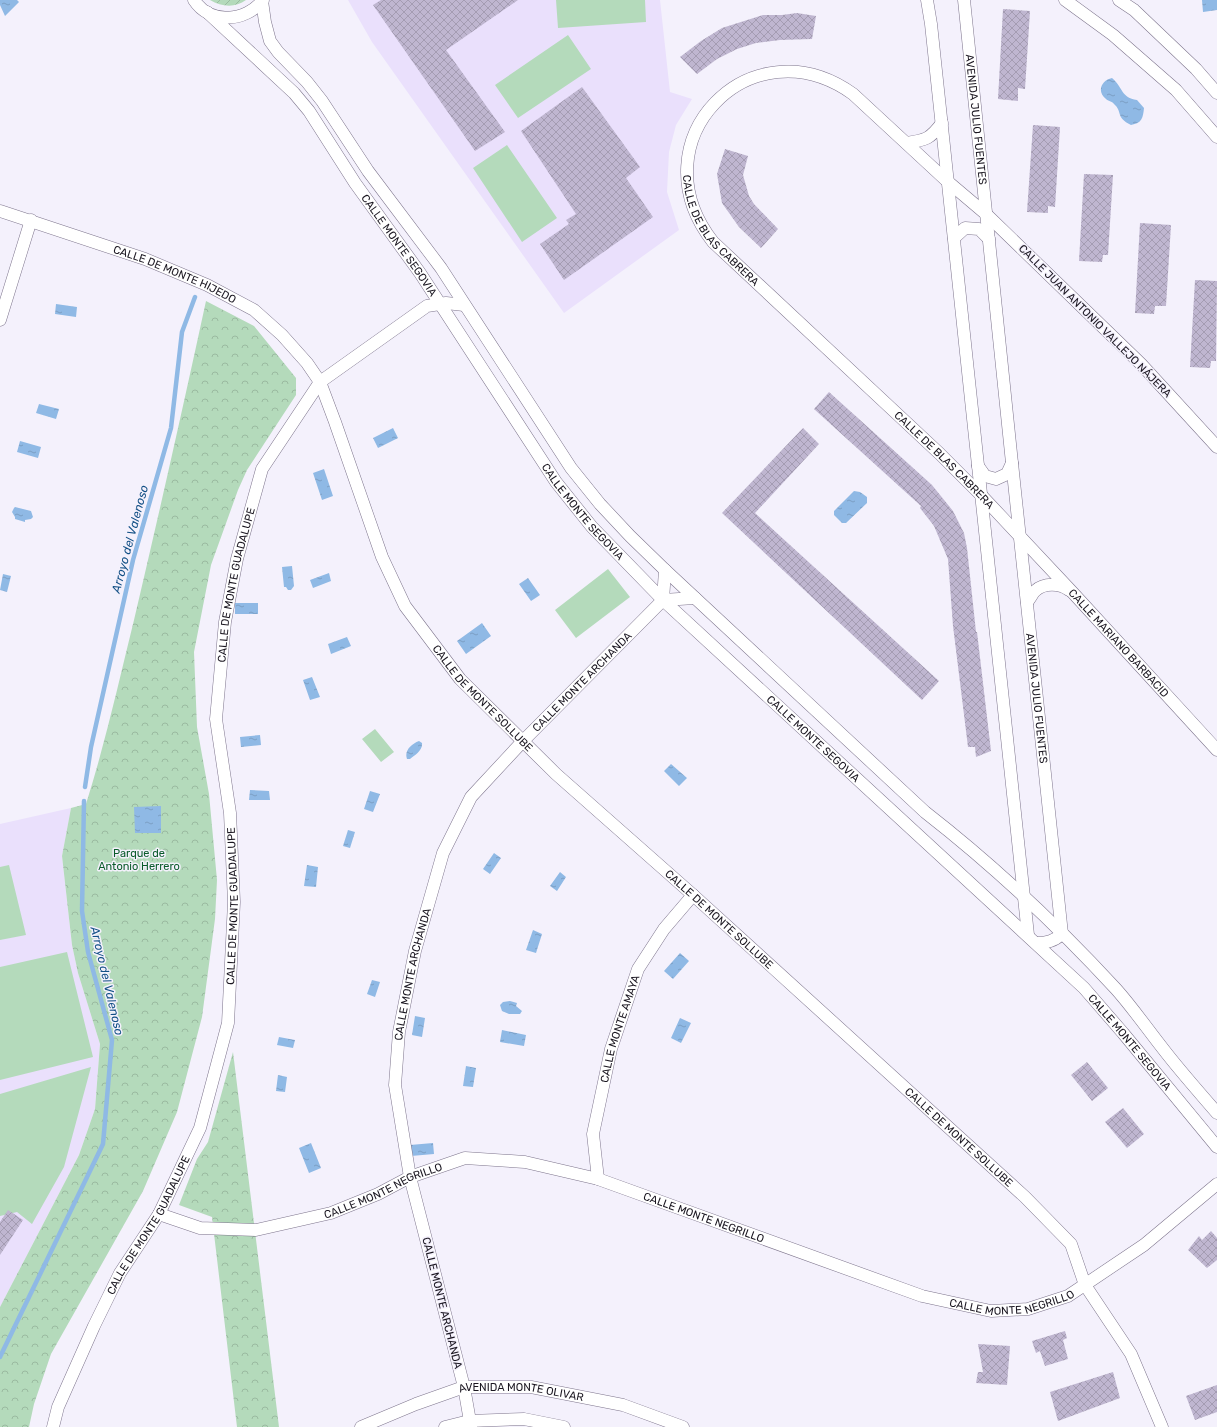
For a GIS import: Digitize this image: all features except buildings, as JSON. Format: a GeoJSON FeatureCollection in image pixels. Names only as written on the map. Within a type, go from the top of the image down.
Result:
{"type":"FeatureCollection","features":[{"type":"Feature","properties":{"kind":"street"},"geometry":{"type":"LineString","coordinates":[[927,0],[942,123],[1023,895],[1032,939],[1047,942],[1062,934]]}},
{"type":"Feature","properties":{"kind":"street","name":"AVENIDA JULIO FUENTES"},"geometry":{"type":"LineString","coordinates":[[964,0],[1062,934]]}},
{"type":"Feature","properties":{"kind":"street"},"geometry":{"type":"LineString","coordinates":[[1065,0],[1113,35],[1176,90],[1217,137]]}},
{"type":"Feature","properties":{"kind":"street"},"geometry":{"type":"LineString","coordinates":[[1120,0],[1134,10],[1196,69],[1217,93]]}},
{"type":"Feature","properties":{"kind":"street","name":"CALLE MONTE SEGOVIA"},"geometry":{"type":"LineString","coordinates":[[194,1],[294,94],[309,111],[355,183],[416,267],[556,482],[592,527],[663,600],[1084,988],[1217,1147]]}},
{"type":"Feature","properties":{"kind":"street"},"geometry":{"type":"LineString","coordinates":[[207,12],[226,18],[237,17],[250,11],[262,1]]}},
{"type":"Feature","properties":{"kind":"street","name":"CALLE MONTE SEGOVIA"},"geometry":{"type":"LineString","coordinates":[[262,1],[270,41],[322,101],[368,171],[441,268],[571,468],[600,504],[665,570],[925,812],[961,840],[1023,895],[1116,989],[1139,1016],[1164,1050],[1217,1113]]}},
{"type":"Feature","properties":{"kind":"street","name":"CALLE DE BLAS CABRERA"},"geometry":{"type":"LineString","coordinates":[[986,214],[947,181],[853,94],[841,85],[814,74],[785,71],[771,73],[743,82],[731,89],[720,98],[705,115],[695,133],[690,147],[686,176],[688,190],[697,218],[713,242],[934,449],[981,495],[1021,538]]}},
{"type":"Feature","properties":{"kind":"street"},"geometry":{"type":"LineString","coordinates":[[907,143],[921,141],[933,135],[942,123]]}},
{"type":"Feature","properties":{"kind":"street","name":"CALLE DE MONTE HIJEDO"},"geometry":{"type":"LineString","coordinates":[[0,211],[145,259],[207,285],[254,310],[282,335],[307,363],[320,382]]}},
{"type":"Feature","properties":{"kind":"street","name":"CALLE JUAN ANTONIO VALLEJO NÁJERA"},"geometry":{"type":"LineString","coordinates":[[986,214],[1141,364],[1217,448]]}},
{"type":"Feature","properties":{"kind":"street"},"geometry":{"type":"LineString","coordinates":[[0,320],[31,220]]}},
{"type":"Feature","properties":{"kind":"street"},"geometry":{"type":"LineString","coordinates":[[954,238],[965,228],[979,228],[989,239]]}},
{"type":"Feature","properties":{"kind":"street","name":"CALLE DE MONTE GUADALUPE"},"geometry":{"type":"LineString","coordinates":[[53,1427],[58,1407],[94,1326],[120,1273],[159,1214],[200,1128],[228,1023],[234,902],[230,813],[216,719],[225,622],[238,558],[262,469],[320,382],[427,306],[436,298],[441,268]]}},
{"type":"Feature","properties":{"kind":"street"},"geometry":{"type":"LineString","coordinates":[[436,298],[446,303],[464,304]]}},
{"type":"Feature","properties":{"kind":"street","name":"CALLE DE MONTE SOLLUBE"},"geometry":{"type":"LineString","coordinates":[[320,382],[382,558],[405,606],[460,679],[556,774],[1026,1197],[1071,1244],[1085,1285],[1131,1354],[1162,1427]]}},
{"type":"Feature","properties":{"kind":"street"},"geometry":{"type":"LineString","coordinates":[[978,466],[985,476],[996,479],[1007,474],[1012,463]]}},
{"type":"Feature","properties":{"kind":"street","name":"CALLE MARIANO BARBACID"},"geometry":{"type":"LineString","coordinates":[[1021,538],[1217,750]]}},
{"type":"Feature","properties":{"kind":"street"},"geometry":{"type":"LineString","coordinates":[[665,570],[663,600],[695,598]]}},
{"type":"Feature","properties":{"kind":"street"},"geometry":{"type":"LineString","coordinates":[[1027,602],[1036,590],[1049,585],[1063,586],[1074,594]]}},
{"type":"Feature","properties":{"kind":"street","name":"CALLE MONTE ARCHANDA"},"geometry":{"type":"LineString","coordinates":[[470,1424],[464,1387],[410,1176],[395,1085],[399,1032],[416,951],[443,853],[471,797],[523,741],[663,600]]}},
{"type":"Feature","properties":{"kind":"street","name":"CALLE MONTE AMAYA"},"geometry":{"type":"LineString","coordinates":[[598,1179],[593,1134],[613,1041],[638,969],[664,929],[692,895]]}},
{"type":"Feature","properties":{"kind":"street","name":"CALLE MONTE NEGRILLO"},"geometry":{"type":"LineString","coordinates":[[159,1214],[200,1228],[256,1230],[331,1213],[378,1194],[410,1176],[465,1158],[525,1162],[598,1179],[930,1298],[991,1311],[1028,1309],[1068,1296],[1144,1245],[1217,1184]]}},
{"type":"Feature","properties":{"kind":"street","name":"AVENIDA MONTE OLIVAR"},"geometry":{"type":"LineString","coordinates":[[361,1427],[416,1404],[464,1387],[531,1387],[623,1405],[683,1427]]}},
{"type":"Feature","properties":{"kind":"street"},"geometry":{"type":"LineString","coordinates":[[445,1427],[524,1419],[564,1427]]}},
{"type":"Feature","properties":{"kind":"shaded area"},"geometry":{"type":"Polygon","coordinates":[[[348,0],[660,0],[670,92],[692,99],[676,125],[669,152],[667,192],[679,230],[564,313],[372,42],[348,0]]]}},
{"type":"Feature","properties":{"kind":"shaded area"},"geometry":{"type":"Polygon","coordinates":[[[71,808],[62,856],[72,945],[78,973],[100,1044],[95,1109],[79,1155],[0,1307],[0,824],[71,808]]]}},
{"type":"Feature","properties":{"kind":"green space"},"geometry":{"type":"Polygon","coordinates":[[[210,0],[246,0],[242,3],[228,6],[210,0]]]}},
{"type":"Feature","properties":{"kind":"green space"},"geometry":{"type":"Polygon","coordinates":[[[556,0],[645,0],[646,22],[558,28],[556,0]]]}},
{"type":"Feature","properties":{"kind":"green space"},"geometry":{"type":"Polygon","coordinates":[[[568,35],[591,69],[518,118],[495,85],[568,35]]]}},
{"type":"Feature","properties":{"kind":"green space"},"geometry":{"type":"Polygon","coordinates":[[[507,145],[557,218],[522,242],[473,168],[507,145]]]}},
{"type":"Feature","properties":{"kind":"green space","name":"Parque de Antonio Herrero"},"geometry":{"type":"Polygon","coordinates":[[[206,301],[254,326],[296,378],[296,395],[247,470],[238,490],[211,565],[194,652],[197,727],[209,794],[217,880],[215,919],[202,1017],[177,1112],[143,1191],[51,1354],[34,1404],[29,1427],[0,1427],[0,1307],[79,1155],[95,1109],[100,1044],[78,973],[72,945],[62,856],[71,808],[86,804],[106,735],[153,540],[206,301]]]}},
{"type":"Feature","properties":{"kind":"green space"},"geometry":{"type":"Polygon","coordinates":[[[608,569],[630,597],[576,638],[555,610],[608,569]]]}},
{"type":"Feature","properties":{"kind":"green space"},"geometry":{"type":"Polygon","coordinates":[[[375,729],[394,752],[381,762],[362,739],[375,729]]]}},
{"type":"Feature","properties":{"kind":"green space"},"geometry":{"type":"Polygon","coordinates":[[[9,865],[26,935],[0,940],[0,867],[9,865]]]}},
{"type":"Feature","properties":{"kind":"green space"},"geometry":{"type":"Polygon","coordinates":[[[67,952],[93,1057],[0,1080],[0,967],[67,952]]]}},
{"type":"Feature","properties":{"kind":"green space"},"geometry":{"type":"Polygon","coordinates":[[[233,1052],[279,1427],[237,1427],[212,1217],[179,1205],[197,1159],[208,1142],[233,1052]]]}},
{"type":"Feature","properties":{"kind":"green space"},"geometry":{"type":"Polygon","coordinates":[[[91,1067],[64,1167],[32,1224],[17,1212],[0,1216],[0,1094],[91,1067]]]}},
{"type":"Feature","properties":{"kind":"water"},"geometry":{"type":"Polygon","coordinates":[[[0,0],[17,0],[19,2],[5,16],[0,5],[0,0]]]}},
{"type":"Feature","properties":{"kind":"water"},"geometry":{"type":"Polygon","coordinates":[[[1202,0],[1217,0],[1217,10],[1203,12],[1202,0]]]}},
{"type":"Feature","properties":{"kind":"water"},"geometry":{"type":"Polygon","coordinates":[[[1112,78],[1116,81],[1125,95],[1137,100],[1144,108],[1142,117],[1138,123],[1131,125],[1126,122],[1121,117],[1117,107],[1107,100],[1101,93],[1103,83],[1112,78]]]}},
{"type":"Feature","properties":{"kind":"water"},"geometry":{"type":"Polygon","coordinates":[[[56,304],[77,307],[76,317],[55,314],[56,304]]]}},
{"type":"Feature","properties":{"kind":"water"},"geometry":{"type":"Polygon","coordinates":[[[39,404],[59,409],[56,419],[36,413],[39,404]]]}},
{"type":"Feature","properties":{"kind":"water"},"geometry":{"type":"Polygon","coordinates":[[[393,428],[398,438],[378,448],[373,438],[393,428]]]}},
{"type":"Feature","properties":{"kind":"water"},"geometry":{"type":"Polygon","coordinates":[[[20,441],[41,447],[38,458],[17,452],[20,441]]]}},
{"type":"Feature","properties":{"kind":"water"},"geometry":{"type":"Polygon","coordinates":[[[324,469],[333,496],[322,500],[313,473],[324,469]]]}},
{"type":"Feature","properties":{"kind":"water"},"geometry":{"type":"Polygon","coordinates":[[[854,491],[860,492],[867,497],[867,503],[846,523],[842,523],[834,515],[834,511],[854,491]]]}},
{"type":"Feature","properties":{"kind":"water"},"geometry":{"type":"Polygon","coordinates":[[[15,507],[31,511],[33,517],[25,520],[25,522],[15,519],[12,512],[15,507]]]}},
{"type":"Feature","properties":{"kind":"water"},"geometry":{"type":"Polygon","coordinates":[[[292,566],[294,586],[291,590],[288,590],[284,587],[282,567],[292,566]]]}},
{"type":"Feature","properties":{"kind":"water"},"geometry":{"type":"Polygon","coordinates":[[[329,573],[331,581],[313,588],[310,580],[329,573]]]}},
{"type":"Feature","properties":{"kind":"water"},"geometry":{"type":"Polygon","coordinates":[[[3,574],[11,576],[7,592],[0,590],[3,574]]]}},
{"type":"Feature","properties":{"kind":"water"},"geometry":{"type":"Polygon","coordinates":[[[528,578],[540,595],[531,601],[519,584],[528,578]]]}},
{"type":"Feature","properties":{"kind":"water"},"geometry":{"type":"Polygon","coordinates":[[[235,603],[258,603],[258,614],[235,614],[235,603]]]}},
{"type":"Feature","properties":{"kind":"water"},"geometry":{"type":"Polygon","coordinates":[[[482,623],[491,636],[466,654],[457,641],[482,623]]]}},
{"type":"Feature","properties":{"kind":"water"},"geometry":{"type":"Polygon","coordinates":[[[347,637],[351,646],[331,654],[328,644],[347,637]]]}},
{"type":"Feature","properties":{"kind":"water"},"geometry":{"type":"Polygon","coordinates":[[[312,677],[320,697],[310,700],[303,680],[312,677]]]}},
{"type":"Feature","properties":{"kind":"water"},"geometry":{"type":"Polygon","coordinates":[[[260,735],[261,745],[241,747],[240,737],[260,735]]]}},
{"type":"Feature","properties":{"kind":"water"},"geometry":{"type":"Polygon","coordinates":[[[419,741],[422,743],[420,750],[410,759],[407,759],[406,753],[409,748],[419,741]]]}},
{"type":"Feature","properties":{"kind":"water"},"geometry":{"type":"Polygon","coordinates":[[[671,764],[687,778],[679,786],[664,771],[671,764]]]}},
{"type":"Feature","properties":{"kind":"water"},"geometry":{"type":"Polygon","coordinates":[[[250,790],[269,791],[270,800],[249,800],[250,790]]]}},
{"type":"Feature","properties":{"kind":"water"},"geometry":{"type":"Polygon","coordinates":[[[370,791],[380,794],[373,812],[364,809],[370,791]]]}},
{"type":"Feature","properties":{"kind":"water"},"geometry":{"type":"Polygon","coordinates":[[[161,806],[161,833],[135,833],[134,807],[161,806]]]}},
{"type":"Feature","properties":{"kind":"water"},"geometry":{"type":"Polygon","coordinates":[[[348,830],[355,832],[350,848],[343,846],[348,830]]]}},
{"type":"Feature","properties":{"kind":"water"},"geometry":{"type":"Polygon","coordinates":[[[494,853],[501,858],[490,874],[483,869],[494,853]]]}},
{"type":"Feature","properties":{"kind":"water"},"geometry":{"type":"Polygon","coordinates":[[[307,865],[318,867],[316,887],[304,886],[307,865]]]}},
{"type":"Feature","properties":{"kind":"water"},"geometry":{"type":"Polygon","coordinates":[[[560,872],[566,877],[557,891],[550,886],[560,872]]]}},
{"type":"Feature","properties":{"kind":"water"},"geometry":{"type":"Polygon","coordinates":[[[533,930],[542,934],[536,953],[526,950],[533,930]]]}},
{"type":"Feature","properties":{"kind":"water"},"geometry":{"type":"Polygon","coordinates":[[[680,953],[689,961],[673,979],[664,971],[680,953]]]}},
{"type":"Feature","properties":{"kind":"water"},"geometry":{"type":"Polygon","coordinates":[[[372,980],[380,982],[375,997],[367,994],[372,980]]]}},
{"type":"Feature","properties":{"kind":"water"},"geometry":{"type":"Polygon","coordinates":[[[510,1001],[517,1003],[516,1006],[522,1011],[520,1014],[509,1014],[502,1011],[500,1005],[503,1002],[510,1001]]]}},
{"type":"Feature","properties":{"kind":"water"},"geometry":{"type":"Polygon","coordinates":[[[415,1016],[425,1018],[422,1037],[412,1035],[415,1016]]]}},
{"type":"Feature","properties":{"kind":"water"},"geometry":{"type":"Polygon","coordinates":[[[680,1018],[691,1023],[681,1043],[671,1038],[680,1018]]]}},
{"type":"Feature","properties":{"kind":"water"},"geometry":{"type":"Polygon","coordinates":[[[502,1030],[526,1035],[524,1046],[500,1042],[502,1030]]]}},
{"type":"Feature","properties":{"kind":"water"},"geometry":{"type":"Polygon","coordinates":[[[279,1037],[295,1040],[293,1048],[277,1045],[279,1037]]]}},
{"type":"Feature","properties":{"kind":"water"},"geometry":{"type":"Polygon","coordinates":[[[466,1066],[476,1068],[473,1087],[463,1086],[466,1066]]]}},
{"type":"Feature","properties":{"kind":"water"},"geometry":{"type":"Polygon","coordinates":[[[278,1075],[287,1077],[285,1092],[276,1091],[278,1075]]]}},
{"type":"Feature","properties":{"kind":"water"},"geometry":{"type":"Polygon","coordinates":[[[311,1143],[321,1168],[309,1173],[299,1148],[311,1143]]]}},
{"type":"Feature","properties":{"kind":"water"},"geometry":{"type":"Polygon","coordinates":[[[433,1143],[434,1154],[411,1156],[410,1145],[433,1143]]]}},
{"type":"Feature","properties":{"kind":"waterway","name":"Arroyo del Valenoso"},"geometry":{"type":"LineString","coordinates":[[85,787],[91,747],[133,560],[171,428],[182,332],[195,297]]}},
{"type":"Feature","properties":{"kind":"waterway","name":"Arroyo del Valenoso"},"geometry":{"type":"LineString","coordinates":[[0,1357],[103,1144],[112,1040],[88,952],[82,911],[84,801]]}}]}
